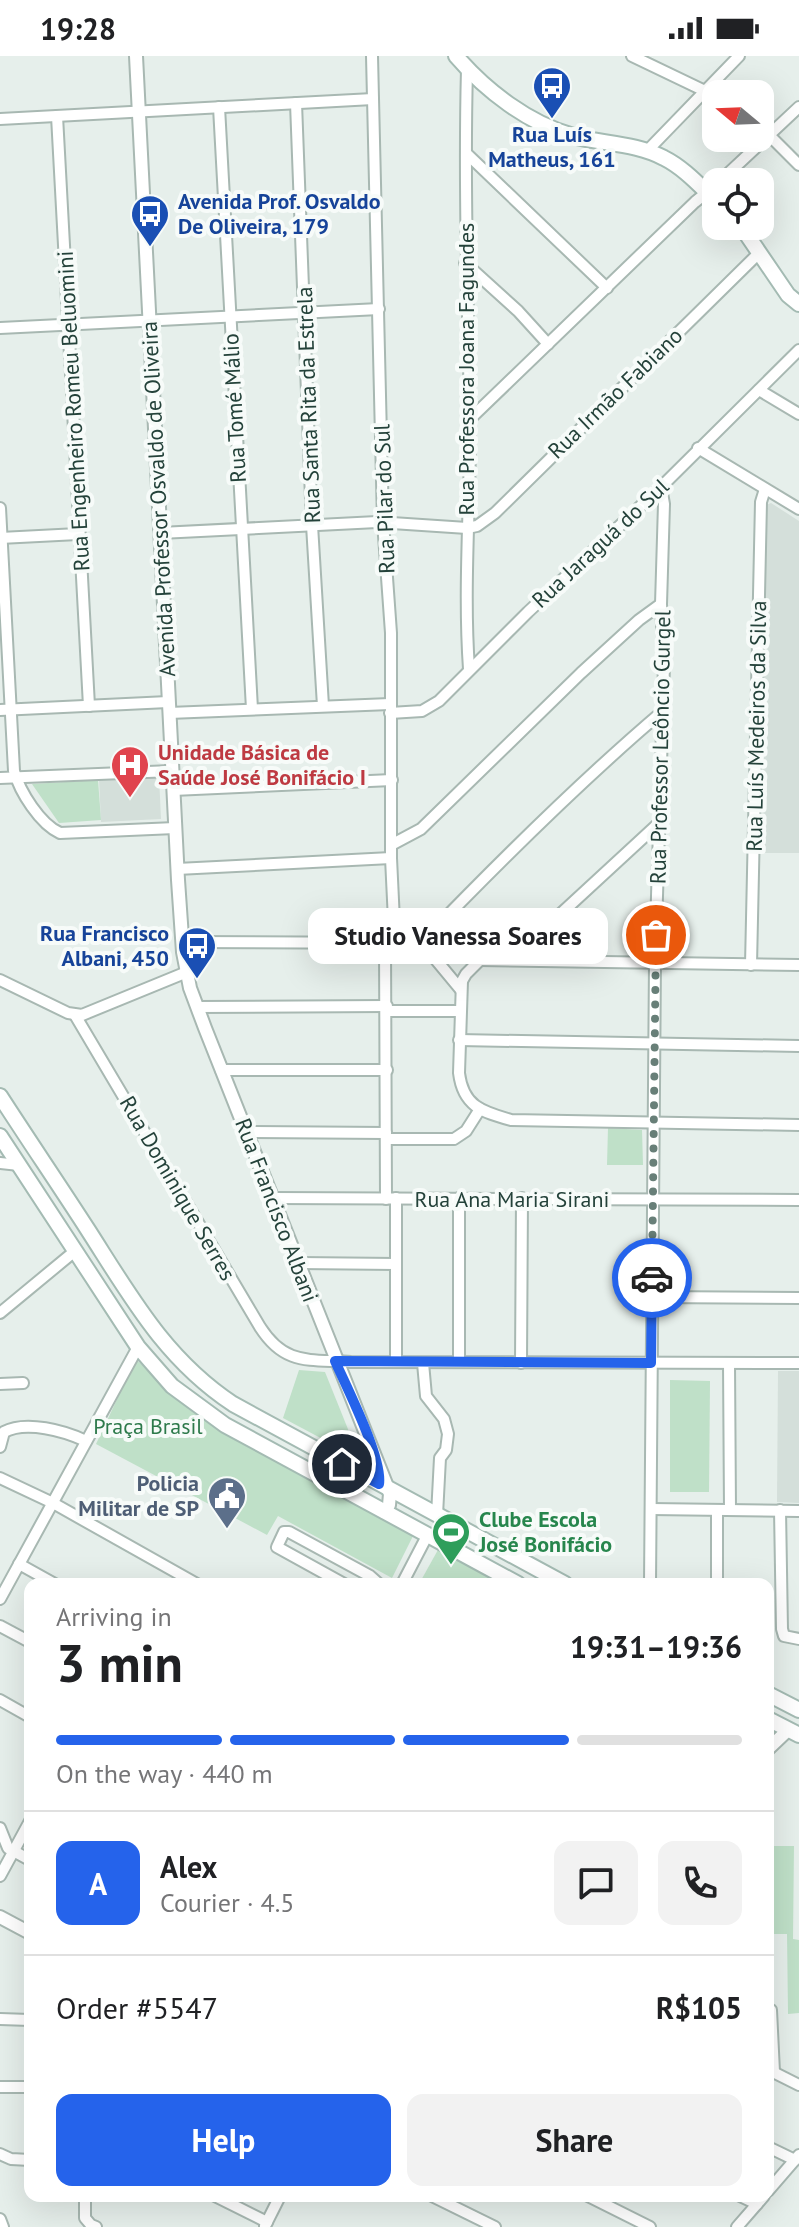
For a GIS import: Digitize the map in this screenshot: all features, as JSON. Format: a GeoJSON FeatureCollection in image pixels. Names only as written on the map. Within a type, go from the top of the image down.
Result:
{"type":"FeatureCollection","features":[{"type":"Feature","properties":{"kind":"main road"},"geometry":{"type":"LineString","coordinates":[[457,56],[492,92],[557,129],[574,136],[647,151],[672,162],[702,182]]}},
{"type":"Feature","properties":{"kind":"main road"},"geometry":{"type":"LineString","coordinates":[[751,240],[788,295],[799,304]]}},
{"type":"Feature","properties":{"kind":"main road"},"geometry":{"type":"LineString","coordinates":[[0,1096],[155,1333],[196,1377],[233,1404],[382,1482],[554,1578]]}},
{"type":"Feature","properties":{"kind":"main road"},"geometry":{"type":"LineString","coordinates":[[0,1136],[138,1347],[172,1386],[221,1423],[507,1578]]}},
{"type":"Feature","properties":{"kind":"main road"},"geometry":{"type":"LineString","coordinates":[[75,1251],[88,1243],[102,1252]]}},
{"type":"Feature","properties":{"kind":"main road"},"geometry":{"type":"LineString","coordinates":[[433,1513],[431,1525],[434,1539]]}},
{"type":"Feature","properties":{"kind":"main road"},"geometry":{"type":"LineString","coordinates":[[434,1539],[451,1523]]}},
{"type":"Feature","properties":{"kind":"main road"},"geometry":{"type":"LineString","coordinates":[[774,1697],[799,1710]]}},
{"type":"Feature","properties":{"kind":"main road"},"geometry":{"type":"LineString","coordinates":[[774,1721],[795,1730]]}},
{"type":"Feature","properties":{"kind":"street","name":"Avenida Professor Osvaldo de Oliveira"},"geometry":{"type":"LineString","coordinates":[[136,56],[168,708],[183,942]]}},
{"type":"Feature","properties":{"kind":"street","name":"Rua Pilar do Sul"},"geometry":{"type":"LineString","coordinates":[[372,56],[383,522],[391,633],[392,780],[386,1136],[396,1264],[396,1362]]}},
{"type":"Feature","properties":{"kind":"street"},"geometry":{"type":"LineString","coordinates":[[632,56],[702,90]]}},
{"type":"Feature","properties":{"kind":"street"},"geometry":{"type":"LineString","coordinates":[[716,80],[739,56]]}},
{"type":"Feature","properties":{"kind":"street","name":"Rua Professora Joana Fagundes"},"geometry":{"type":"LineString","coordinates":[[467,69],[465,263],[470,419],[467,528],[469,669]]}},
{"type":"Feature","properties":{"kind":"street"},"geometry":{"type":"LineString","coordinates":[[647,151],[702,94]]}},
{"type":"Feature","properties":{"kind":"street"},"geometry":{"type":"LineString","coordinates":[[0,119],[373,99]]}},
{"type":"Feature","properties":{"kind":"street","name":"Rua Santa Rita da Estrela"},"geometry":{"type":"LineString","coordinates":[[296,103],[312,525],[323,706]]}},
{"type":"Feature","properties":{"kind":"street","name":"Rua Tomé Málio"},"geometry":{"type":"LineString","coordinates":[[219,107],[252,709]]}},
{"type":"Feature","properties":{"kind":"street"},"geometry":{"type":"LineString","coordinates":[[774,132],[799,107]]}},
{"type":"Feature","properties":{"kind":"street","name":"Rua Engenheiro Romeu Beluomini"},"geometry":{"type":"LineString","coordinates":[[57,116],[89,706]]}},
{"type":"Feature","properties":{"kind":"street"},"geometry":{"type":"LineString","coordinates":[[774,140],[799,165]]}},
{"type":"Feature","properties":{"kind":"street"},"geometry":{"type":"LineString","coordinates":[[737,168],[754,152]]}},
{"type":"Feature","properties":{"kind":"street"},"geometry":{"type":"LineString","coordinates":[[466,153],[607,288]]}},
{"type":"Feature","properties":{"kind":"street"},"geometry":{"type":"LineString","coordinates":[[470,419],[702,198]]}},
{"type":"Feature","properties":{"kind":"street","name":"Rua Irmão Fabiano"},"geometry":{"type":"LineString","coordinates":[[467,528],[477,526],[495,513],[760,252]]}},
{"type":"Feature","properties":{"kind":"street"},"geometry":{"type":"LineString","coordinates":[[465,263],[518,311],[548,344]]}},
{"type":"Feature","properties":{"kind":"street"},"geometry":{"type":"LineString","coordinates":[[0,328],[379,309]]}},
{"type":"Feature","properties":{"kind":"street","name":"Rua Jaraguá do Sul"},"geometry":{"type":"LineString","coordinates":[[0,710],[89,706],[429,709],[799,350]]}},
{"type":"Feature","properties":{"kind":"street"},"geometry":{"type":"LineString","coordinates":[[759,390],[799,414]]}},
{"type":"Feature","properties":{"kind":"street"},"geometry":{"type":"LineString","coordinates":[[698,448],[799,509]]}},
{"type":"Feature","properties":{"kind":"street","name":"Rua Professor Leôncio Gurgel"},"geometry":{"type":"LineString","coordinates":[[650,1578],[655,962],[663,711],[661,604],[664,504],[661,487]]}},
{"type":"Feature","properties":{"kind":"street","name":"Rua Luís Medeiros da Silva"},"geometry":{"type":"LineString","coordinates":[[751,965],[761,502],[765,489]]}},
{"type":"Feature","properties":{"kind":"street"},"geometry":{"type":"LineString","coordinates":[[0,508],[16,778],[45,822],[60,833],[175,828]]}},
{"type":"Feature","properties":{"kind":"street"},"geometry":{"type":"LineString","coordinates":[[160,533],[383,522],[467,528]]}},
{"type":"Feature","properties":{"kind":"street"},"geometry":{"type":"LineString","coordinates":[[1,538],[78,534]]}},
{"type":"Feature","properties":{"kind":"street"},"geometry":{"type":"LineString","coordinates":[[391,845],[421,829],[581,673],[661,604]]}},
{"type":"Feature","properties":{"kind":"street"},"geometry":{"type":"LineString","coordinates":[[423,947],[480,881],[607,759],[663,711]]}},
{"type":"Feature","properties":{"kind":"street"},"geometry":{"type":"LineString","coordinates":[[0,778],[172,771]]}},
{"type":"Feature","properties":{"kind":"street"},"geometry":{"type":"LineString","coordinates":[[173,790],[392,780]]}},
{"type":"Feature","properties":{"kind":"street"},"geometry":{"type":"LineString","coordinates":[[518,960],[542,931],[658,824]]}},
{"type":"Feature","properties":{"kind":"street"},"geometry":{"type":"LineString","coordinates":[[177,869],[391,858]]}},
{"type":"Feature","properties":{"kind":"street"},"geometry":{"type":"LineString","coordinates":[[542,931],[538,945],[550,961]]}},
{"type":"Feature","properties":{"kind":"street"},"geometry":{"type":"LineString","coordinates":[[183,942],[390,943],[477,959],[799,965]]}},
{"type":"Feature","properties":{"kind":"street","name":"Rua Francisco Albani"},"geometry":{"type":"LineString","coordinates":[[183,942],[187,972],[197,1007],[390,1499],[382,1511]]}},
{"type":"Feature","properties":{"kind":"street"},"geometry":{"type":"LineString","coordinates":[[423,947],[461,990]]}},
{"type":"Feature","properties":{"kind":"street"},"geometry":{"type":"LineString","coordinates":[[477,959],[466,974],[461,990],[459,1040],[460,1087],[480,1109],[511,1120],[799,1125]]}},
{"type":"Feature","properties":{"kind":"street"},"geometry":{"type":"LineString","coordinates":[[0,980],[75,1015],[82,1015],[187,972]]}},
{"type":"Feature","properties":{"kind":"street"},"geometry":{"type":"LineString","coordinates":[[197,1007],[460,1011]]}},
{"type":"Feature","properties":{"kind":"street","name":"Rua Dominique Serres"},"geometry":{"type":"LineString","coordinates":[[75,1015],[271,1345],[286,1355],[335,1361]]}},
{"type":"Feature","properties":{"kind":"street"},"geometry":{"type":"LineString","coordinates":[[459,1040],[799,1046]]}},
{"type":"Feature","properties":{"kind":"street"},"geometry":{"type":"LineString","coordinates":[[221,1070],[387,1070]]}},
{"type":"Feature","properties":{"kind":"street"},"geometry":{"type":"LineString","coordinates":[[246,1132],[454,1139],[466,1131],[480,1109]]}},
{"type":"Feature","properties":{"kind":"street"},"geometry":{"type":"LineString","coordinates":[[0,1163],[19,1165]]}},
{"type":"Feature","properties":{"kind":"street","name":"Rua Ana Maria Sirani"},"geometry":{"type":"LineString","coordinates":[[272,1198],[799,1200]]}},
{"type":"Feature","properties":{"kind":"street"},"geometry":{"type":"LineString","coordinates":[[459,1198],[459,1362]]}},
{"type":"Feature","properties":{"kind":"street"},"geometry":{"type":"LineString","coordinates":[[521,1363],[522,1198]]}},
{"type":"Feature","properties":{"kind":"street"},"geometry":{"type":"LineString","coordinates":[[0,1313],[75,1251]]}},
{"type":"Feature","properties":{"kind":"street"},"geometry":{"type":"LineString","coordinates":[[298,1263],[396,1264]]}},
{"type":"Feature","properties":{"kind":"street"},"geometry":{"type":"LineString","coordinates":[[652,1297],[799,1298]]}},
{"type":"Feature","properties":{"kind":"street"},"geometry":{"type":"LineString","coordinates":[[0,1599],[138,1347]]}},
{"type":"Feature","properties":{"kind":"street"},"geometry":{"type":"LineString","coordinates":[[335,1361],[799,1363]]}},
{"type":"Feature","properties":{"kind":"street"},"geometry":{"type":"LineString","coordinates":[[423,1363],[426,1396],[444,1419],[448,1434],[446,1450],[440,1458],[433,1513]]}},
{"type":"Feature","properties":{"kind":"street"},"geometry":{"type":"LineString","coordinates":[[729,1363],[730,1510]]}},
{"type":"Feature","properties":{"kind":"street"},"geometry":{"type":"LineString","coordinates":[[0,1384],[23,1383]]}},
{"type":"Feature","properties":{"kind":"street"},"geometry":{"type":"LineString","coordinates":[[0,1447],[4,1432],[14,1428],[51,1428],[86,1441]]}},
{"type":"Feature","properties":{"kind":"street"},"geometry":{"type":"LineString","coordinates":[[0,1478],[53,1503],[186,1578]]}},
{"type":"Feature","properties":{"kind":"street"},"geometry":{"type":"LineString","coordinates":[[651,1509],[799,1511]]}},
{"type":"Feature","properties":{"kind":"street"},"geometry":{"type":"LineString","coordinates":[[717,1510],[717,1578]]}},
{"type":"Feature","properties":{"kind":"street"},"geometry":{"type":"LineString","coordinates":[[780,1510],[782,1632],[784,1636],[796,1638]]}},
{"type":"Feature","properties":{"kind":"street"},"geometry":{"type":"LineString","coordinates":[[333,1578],[277,1547],[284,1532],[372,1578]]}},
{"type":"Feature","properties":{"kind":"street"},"geometry":{"type":"LineString","coordinates":[[406,1578],[434,1539]]}},
{"type":"Feature","properties":{"kind":"street"},"geometry":{"type":"LineString","coordinates":[[19,1564],[44,1578]]}},
{"type":"Feature","properties":{"kind":"street"},"geometry":{"type":"LineString","coordinates":[[774,1608],[781,1609]]}},
{"type":"Feature","properties":{"kind":"street"},"geometry":{"type":"LineString","coordinates":[[0,1626],[24,1639]]}},
{"type":"Feature","properties":{"kind":"street"},"geometry":{"type":"LineString","coordinates":[[0,1700],[24,1714]]}},
{"type":"Feature","properties":{"kind":"street"},"geometry":{"type":"LineString","coordinates":[[774,1745],[795,1730]]}},
{"type":"Feature","properties":{"kind":"street"},"geometry":{"type":"LineString","coordinates":[[0,1828],[6,1845],[24,1857]]}},
{"type":"Feature","properties":{"kind":"street"},"geometry":{"type":"LineString","coordinates":[[0,1876],[24,1832]]}},
{"type":"Feature","properties":{"kind":"street"},"geometry":{"type":"LineString","coordinates":[[0,1917],[24,1930]]}},
{"type":"Feature","properties":{"kind":"street"},"geometry":{"type":"LineString","coordinates":[[0,2019],[24,2020]]}},
{"type":"Feature","properties":{"kind":"street"},"geometry":{"type":"LineString","coordinates":[[774,2072],[799,2085]]}},
{"type":"Feature","properties":{"kind":"street"},"geometry":{"type":"LineString","coordinates":[[0,2087],[24,2087]]}},
{"type":"Feature","properties":{"kind":"street"},"geometry":{"type":"LineString","coordinates":[[774,2149],[797,2158],[774,2184]]}},
{"type":"Feature","properties":{"kind":"street"},"geometry":{"type":"LineString","coordinates":[[0,2154],[24,2160]]}},
{"type":"Feature","properties":{"kind":"street"},"geometry":{"type":"LineString","coordinates":[[85,2202],[85,2218],[96,2227]]}},
{"type":"Feature","properties":{"kind":"street"},"geometry":{"type":"LineString","coordinates":[[226,2202],[266,2224],[277,2202]]}},
{"type":"Feature","properties":{"kind":"street"},"geometry":{"type":"LineString","coordinates":[[444,2202],[495,2227]]}},
{"type":"Feature","properties":{"kind":"street"},"geometry":{"type":"LineString","coordinates":[[600,2202],[650,2227]]}},
{"type":"Feature","properties":{"kind":"street"},"geometry":{"type":"LineString","coordinates":[[737,2227],[758,2202]]}},
{"type":"Feature","properties":{"kind":"street"},"geometry":{"type":"LineString","coordinates":[[0,2219],[3,2227]]}},
{"type":"Feature","properties":{"kind":"shaded area"},"geometry":{"type":"Polygon","coordinates":[[[771,503],[799,521],[799,853],[761,853],[766,505],[771,503]]]}},
{"type":"Feature","properties":{"kind":"shaded area","name":"Unidade Básica de Saúde José Bonifácio I"},"geometry":{"type":"Polygon","coordinates":[[[159,776],[161,819],[101,822],[99,779],[159,776]]]}},
{"type":"Feature","properties":{"kind":"shaded area"},"geometry":{"type":"Polygon","coordinates":[[[778,1371],[799,1371],[799,1503],[777,1502],[778,1371]]]}},
{"type":"Feature","properties":{"kind":"green space"},"geometry":{"type":"Polygon","coordinates":[[[98,780],[101,820],[59,823],[32,784],[98,780]]]}},
{"type":"Feature","properties":{"kind":"green space"},"geometry":{"type":"Polygon","coordinates":[[[608,1128],[642,1130],[643,1165],[607,1165],[608,1128]]]}},
{"type":"Feature","properties":{"kind":"green space","name":"Praça Brasil"},"geometry":{"type":"Polygon","coordinates":[[[136,1359],[165,1389],[198,1416],[414,1534],[392,1578],[278,1516],[267,1535],[96,1444],[136,1359]]]}},
{"type":"Feature","properties":{"kind":"green space"},"geometry":{"type":"Polygon","coordinates":[[[299,1370],[325,1372],[360,1459],[283,1418],[299,1370]]]}},
{"type":"Feature","properties":{"kind":"green space"},"geometry":{"type":"Polygon","coordinates":[[[670,1380],[710,1381],[709,1492],[670,1492],[670,1380]]]}},
{"type":"Feature","properties":{"kind":"green space","name":"Clube Escola José Bonifácio"},"geometry":{"type":"Polygon","coordinates":[[[439,1548],[496,1578],[422,1578],[439,1548]]]}},
{"type":"Feature","properties":{"kind":"green space"},"geometry":{"type":"Polygon","coordinates":[[[774,1846],[794,1846],[793,1939],[799,1940],[799,2013],[788,2014],[787,1934],[774,1934],[774,1846]]]}},
{"type":"Feature","properties":{"kind":"way so far"},"geometry":{"type":"LineString","coordinates":[[652,1278],[656,935]]}},
{"type":"Feature","properties":{"kind":"place","name":"Rua Luís Matheus, 161"},"geometry":{"type":"Point","coordinates":[552,120]}},
{"type":"Feature","properties":{"kind":"place","name":"Avenida Prof. Osvaldo De Oliveira, 179"},"geometry":{"type":"Point","coordinates":[150,248]}},
{"type":"Feature","properties":{"kind":"place","name":"Unidade Básica de Saúde José Bonifácio I"},"geometry":{"type":"Point","coordinates":[130,799]}},
{"type":"Feature","properties":{"kind":"place","name":"Studio Vanessa Soares"},"geometry":{"type":"Point","coordinates":[656,935]}},
{"type":"Feature","properties":{"kind":"place","name":"Rua Francisco Albani, 450"},"geometry":{"type":"Point","coordinates":[197,980]}},
{"type":"Feature","properties":{"kind":"place","name":"Policia Militar de SP"},"geometry":{"type":"Point","coordinates":[227,1530]}},
{"type":"Feature","properties":{"kind":"place","name":"Clube Escola José Bonifácio"},"geometry":{"type":"Point","coordinates":[451,1566]}},
{"type":"Feature","properties":{"kind":"route"},"geometry":{"type":"LineString","coordinates":[[342,1464],[379,1484],[381,1475],[335,1361],[651,1363],[652,1278]]}}]}
